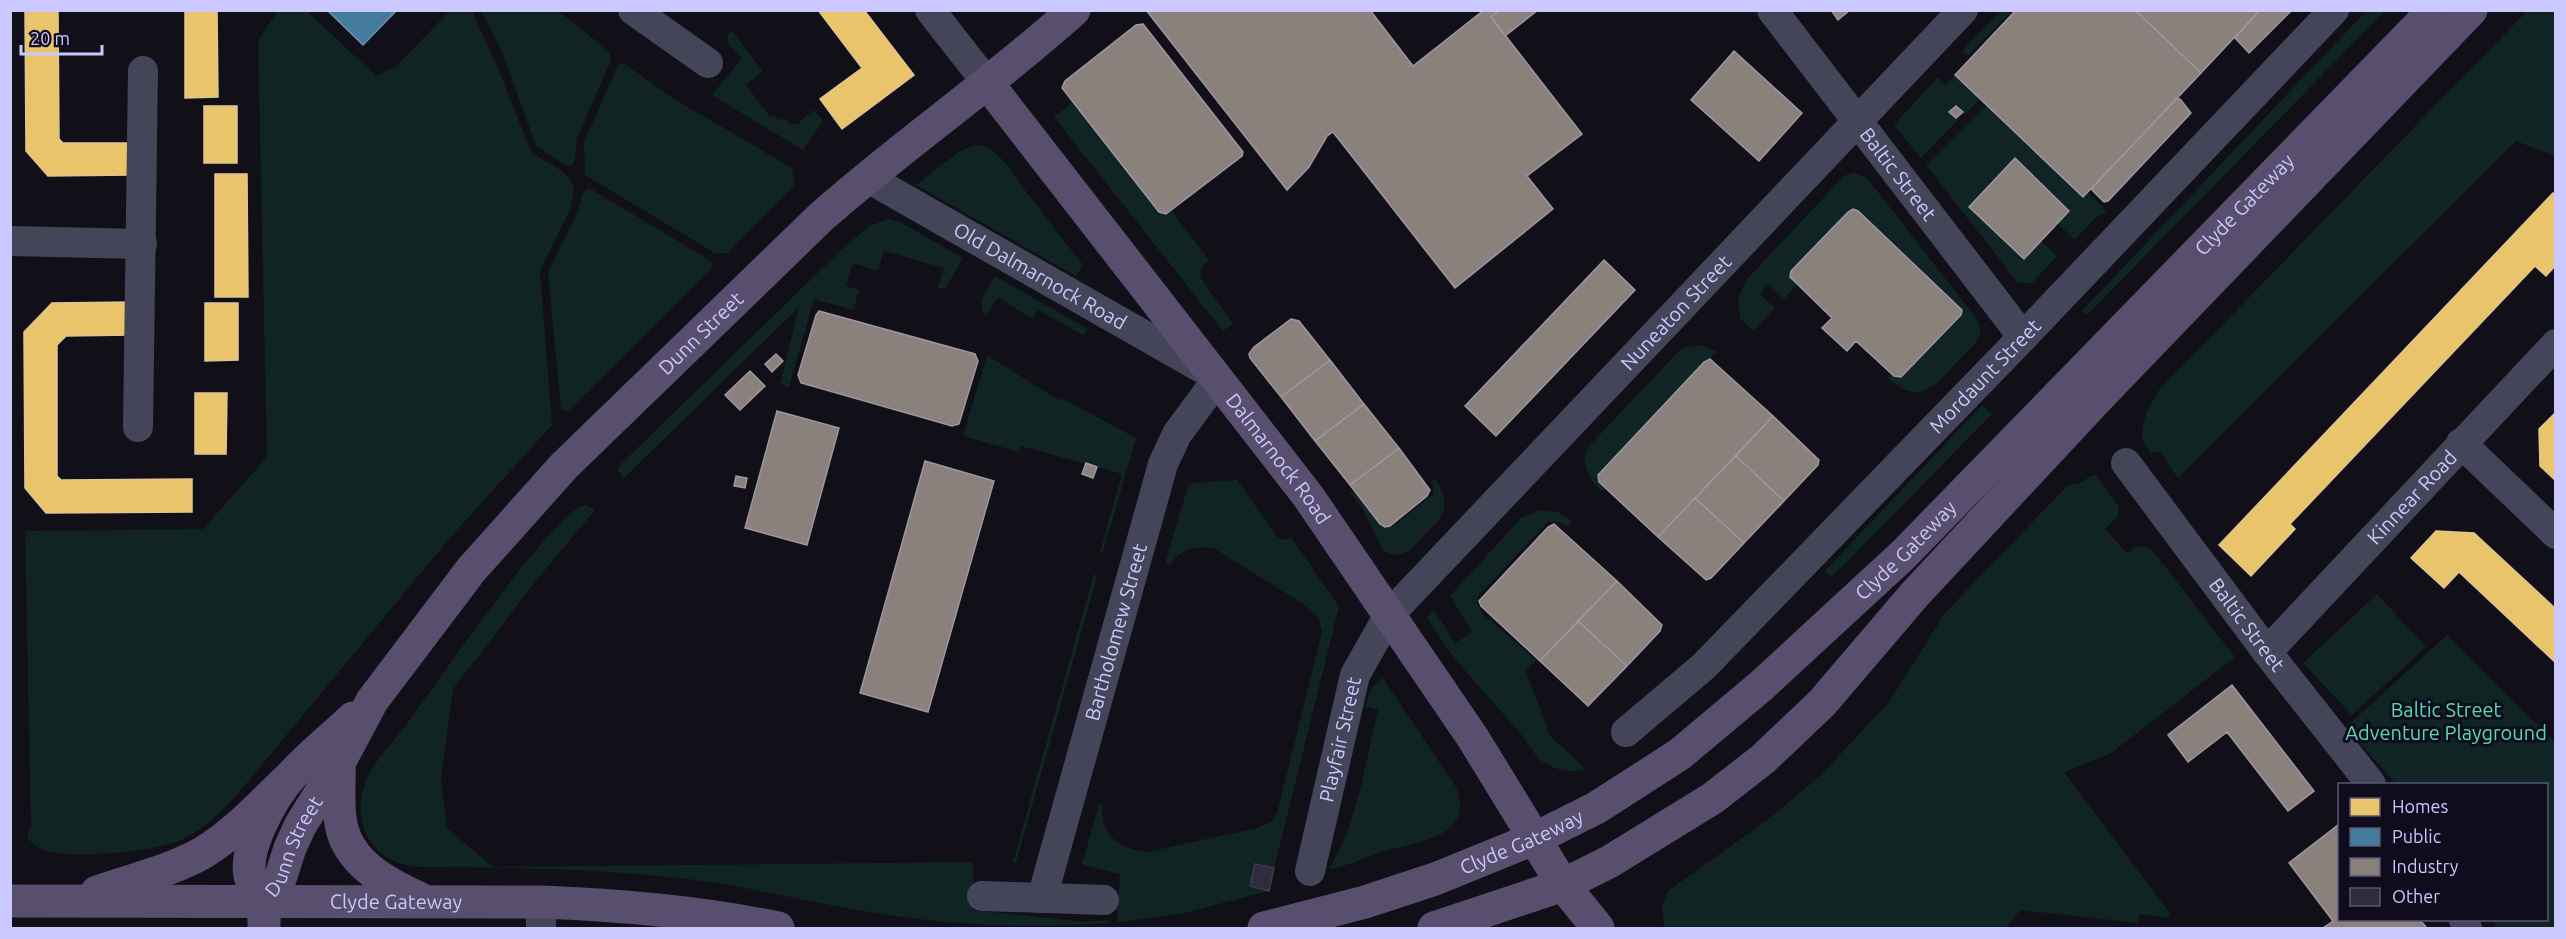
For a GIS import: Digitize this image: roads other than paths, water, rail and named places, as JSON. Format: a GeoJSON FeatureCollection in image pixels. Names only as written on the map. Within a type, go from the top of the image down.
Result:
{"type":"FeatureCollection","features":[{"type":"Feature","properties":{"kind":"main road","name":"Dunn Street"},"geometry":{"type":"LineString","coordinates":[[264,914],[279,882],[296,834],[339,763],[372,701],[471,570],[551,479],[808,229],[868,177],[988,84],[1074,10]]}},
{"type":"Feature","properties":{"kind":"main road","name":"Clyde Gateway"},"geometry":{"type":"LineString","coordinates":[[1264,928],[1386,895],[1435,879],[1536,838],[1596,808],[1680,754],[1770,678],[1904,555],[2434,10]]}},
{"type":"Feature","properties":{"kind":"main road","name":"Clyde Gateway"},"geometry":{"type":"LineString","coordinates":[[1434,928],[1563,885],[1609,862],[1677,823],[1738,780],[1790,735],[1829,696],[1915,594],[2095,401],[2471,10]]}},
{"type":"Feature","properties":{"kind":"main road","name":"Dalmarnock Road"},"geometry":{"type":"LineString","coordinates":[[988,84],[1308,496],[1473,738],[1563,885],[1598,928]]}},
{"type":"Feature","properties":{"kind":"main road","name":"Dunn Street"},"geometry":{"type":"LineString","coordinates":[[264,914],[250,879],[250,858],[261,824],[291,776],[372,701]]}},
{"type":"Feature","properties":{"kind":"main road"},"geometry":{"type":"LineString","coordinates":[[339,763],[341,823],[348,844],[356,856],[375,874],[427,901]]}},
{"type":"Feature","properties":{"kind":"main road"},"geometry":{"type":"LineString","coordinates":[[73,901],[189,860],[205,851],[229,834],[291,776]]}},
{"type":"Feature","properties":{"kind":"main road","name":"Clyde Gateway"},"geometry":{"type":"LineString","coordinates":[[10,901],[73,901],[264,914],[427,901],[541,915],[668,912],[778,928]]}},
{"type":"Feature","properties":{"kind":"street"},"geometry":{"type":"LineString","coordinates":[[633,10],[708,63]]}},
{"type":"Feature","properties":{"kind":"street","name":"Dalmarnock Road"},"geometry":{"type":"LineString","coordinates":[[930,10],[988,84]]}},
{"type":"Feature","properties":{"kind":"street","name":"Baltic Street"},"geometry":{"type":"LineString","coordinates":[[1772,10],[2023,337]]}},
{"type":"Feature","properties":{"kind":"street","name":"Nuneaton Street"},"geometry":{"type":"LineString","coordinates":[[1389,615],[1963,10]]}},
{"type":"Feature","properties":{"kind":"street","name":"Mordaunt Street"},"geometry":{"type":"LineString","coordinates":[[1626,732],[1704,666],[2023,337],[2334,10]]}},
{"type":"Feature","properties":{"kind":"street"},"geometry":{"type":"LineString","coordinates":[[138,427],[143,71]]}},
{"type":"Feature","properties":{"kind":"street","name":"Old Dalmarnock Road"},"geometry":{"type":"LineString","coordinates":[[868,177],[1215,377]]}},
{"type":"Feature","properties":{"kind":"street"},"geometry":{"type":"LineString","coordinates":[[10,241],[142,244]]}},
{"type":"Feature","properties":{"kind":"street","name":"Kinnear Road"},"geometry":{"type":"LineString","coordinates":[[2267,652],[2460,443],[2556,344]]}},
{"type":"Feature","properties":{"kind":"street","name":"Bartholomew Street"},"geometry":{"type":"LineString","coordinates":[[1041,898],[1163,464],[1177,434],[1215,377]]}},
{"type":"Feature","properties":{"kind":"street"},"geometry":{"type":"LineString","coordinates":[[2460,443],[2556,534]]}},
{"type":"Feature","properties":{"kind":"street","name":"Baltic Street"},"geometry":{"type":"LineString","coordinates":[[2126,463],[2267,652],[2370,783]]}},
{"type":"Feature","properties":{"kind":"street","name":"Playfair Street"},"geometry":{"type":"LineString","coordinates":[[1310,871],[1355,675],[1389,615]]}},
{"type":"Feature","properties":{"kind":"street"},"geometry":{"type":"LineString","coordinates":[[982,896],[1104,900]]}},
{"type":"Feature","properties":{"kind":"park label","name":"Baltic Street Adventure Playground"},"geometry":{"type":"Point","coordinates":[2446,722]}}]}
